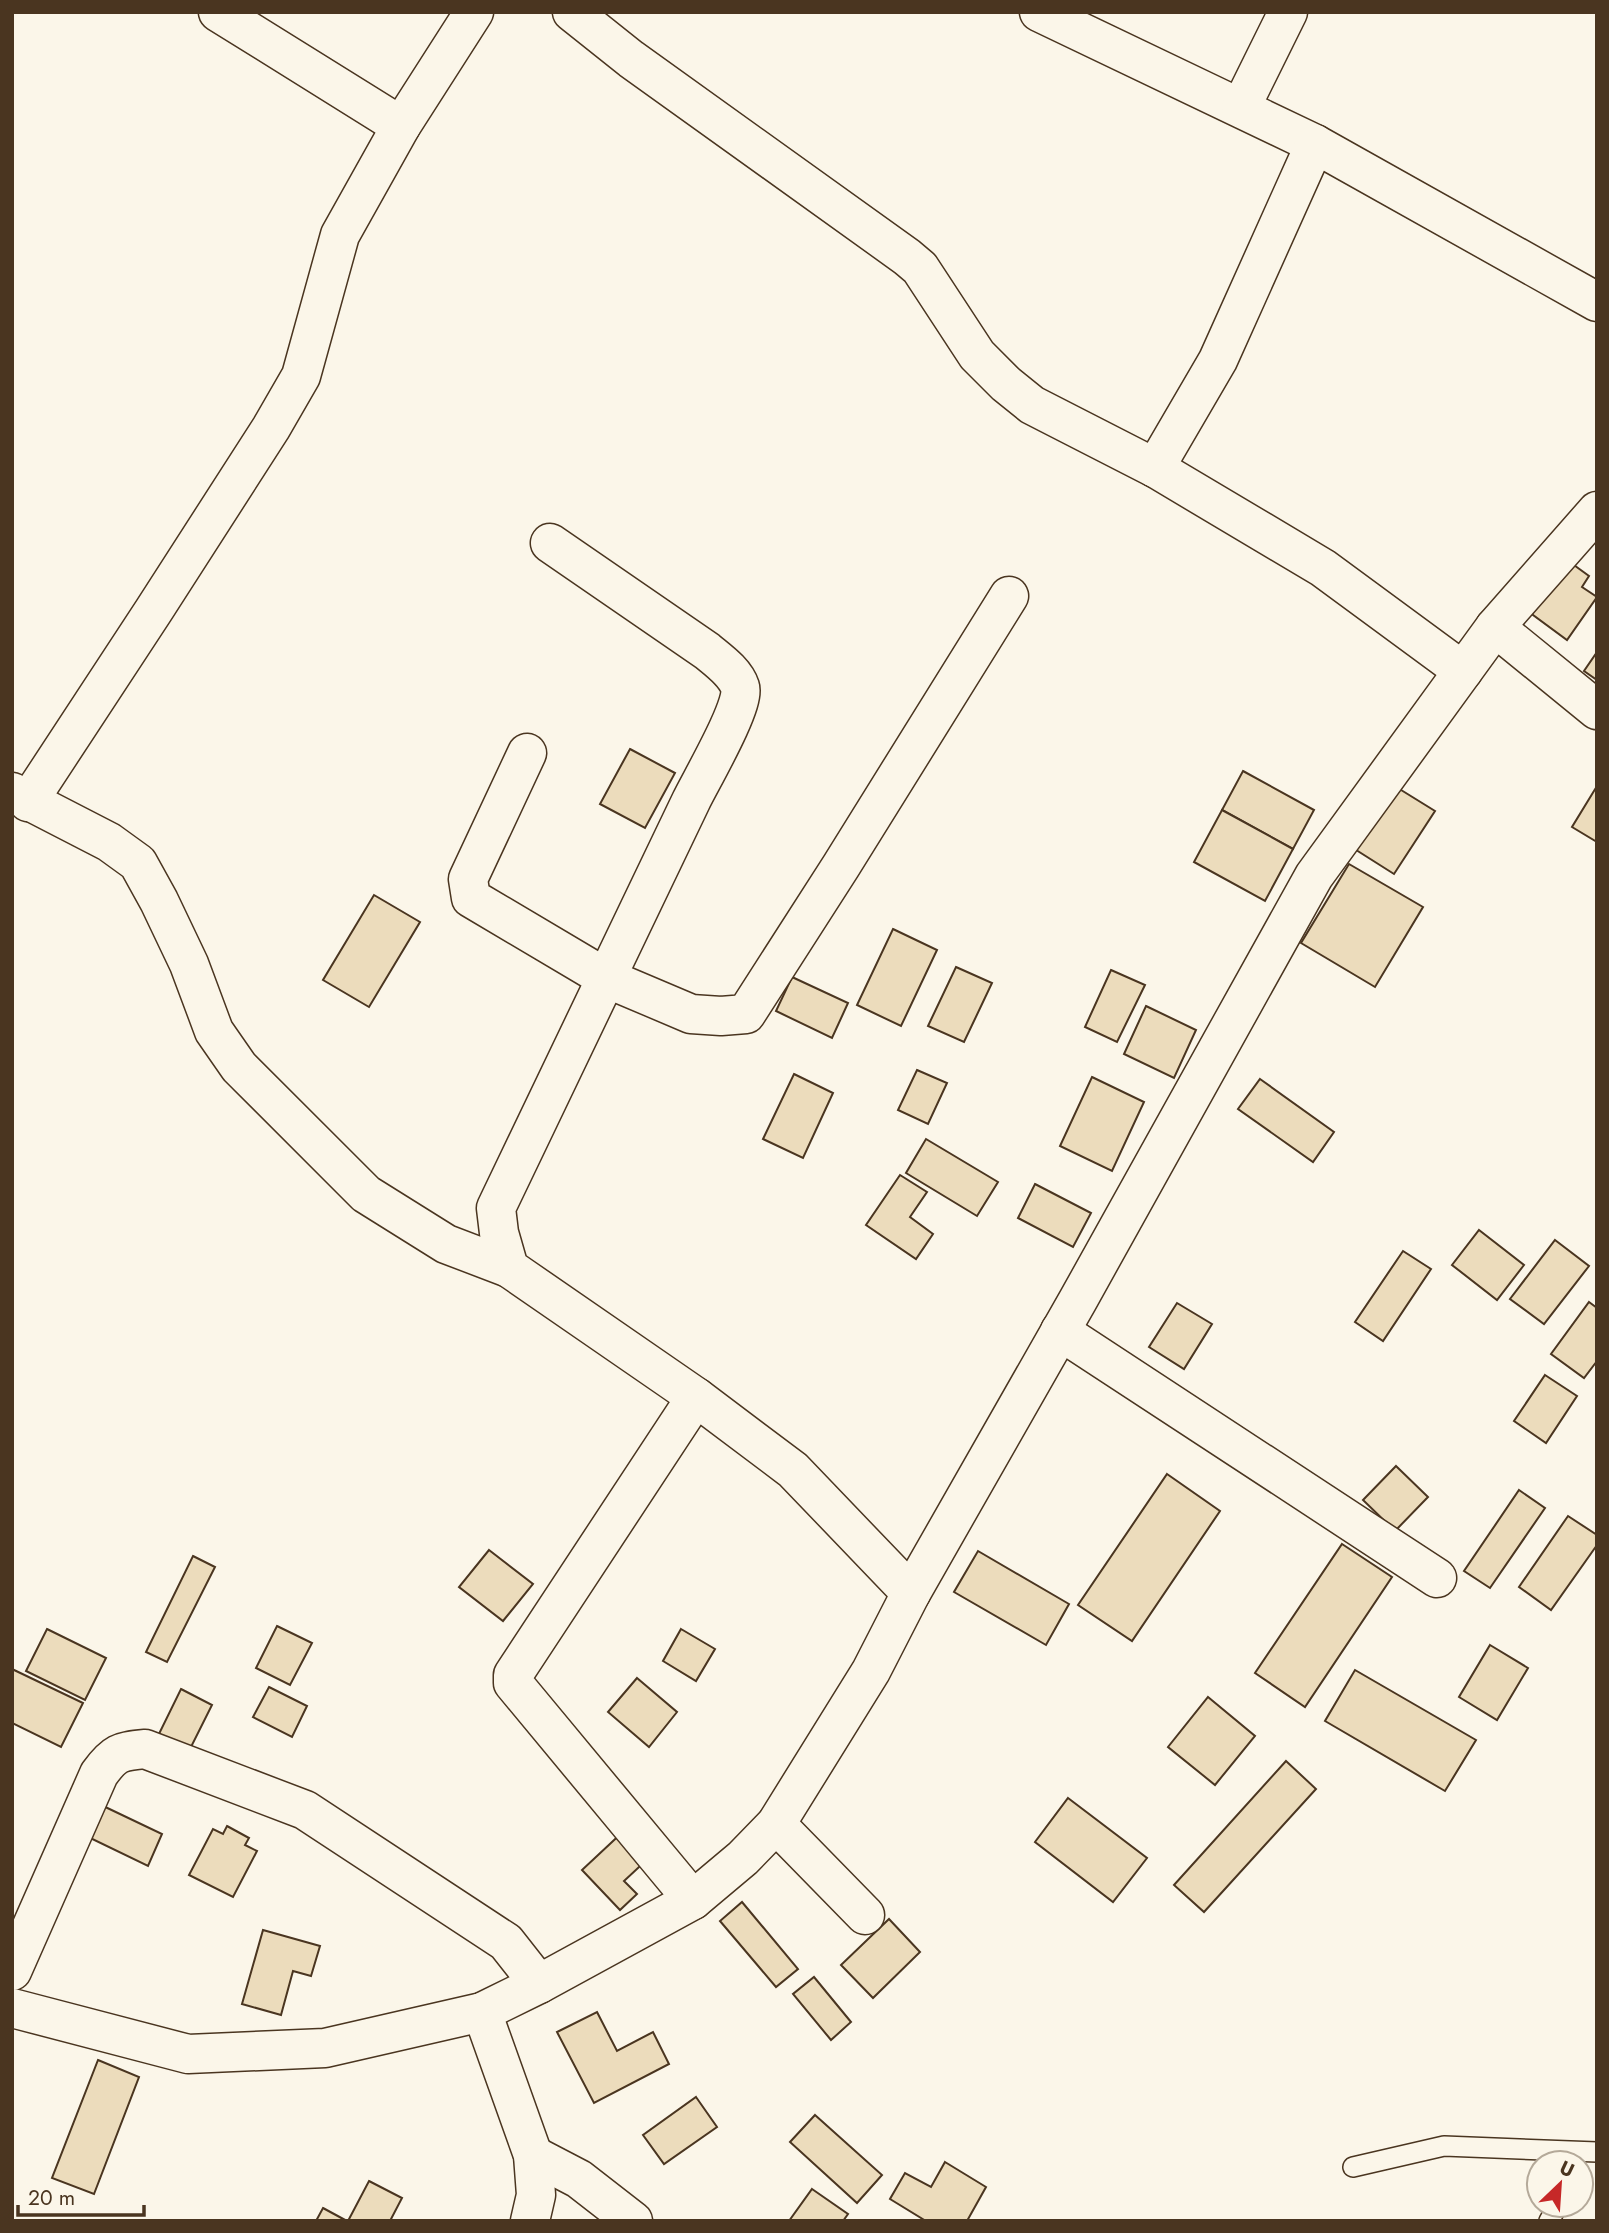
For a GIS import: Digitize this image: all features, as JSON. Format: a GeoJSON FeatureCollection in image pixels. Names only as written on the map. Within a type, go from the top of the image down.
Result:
{"type":"FeatureCollection","features":[{"type":"Feature","properties":{"kind":"street"},"geometry":{"type":"LineString","coordinates":[[218,12],[401,126]]}},
{"type":"Feature","properties":{"kind":"street"},"geometry":{"type":"LineString","coordinates":[[474,12],[401,126],[340,234],[301,376],[176,576],[20,797],[109,842],[138,863],[189,964],[214,1031],[239,1067],[366,1194],[446,1244],[509,1268],[696,1397],[793,1470],[911,1593]]}},
{"type":"Feature","properties":{"kind":"street"},"geometry":{"type":"LineString","coordinates":[[572,12],[631,59],[920,268],[977,355],[1032,405],[1156,468],[1323,568],[1463,671]]}},
{"type":"Feature","properties":{"kind":"street"},"geometry":{"type":"LineString","coordinates":[[1039,12],[1315,144],[1597,302]]}},
{"type":"Feature","properties":{"kind":"street"},"geometry":{"type":"LineString","coordinates":[[1241,107],[1288,12]]}},
{"type":"Feature","properties":{"kind":"street"},"geometry":{"type":"LineString","coordinates":[[1156,468],[1218,360],[1315,144]]}},
{"type":"Feature","properties":{"kind":"street"},"geometry":{"type":"LineString","coordinates":[[12,2008],[188,2054],[326,2048],[482,2012],[694,1900],[743,1858],[776,1824],[871,1671],[911,1593],[1314,877],[1495,627],[1597,511]]}},
{"type":"Feature","properties":{"kind":"street"},"geometry":{"type":"LineString","coordinates":[[509,1268],[499,1233],[496,1208],[724,736],[742,690],[725,666],[707,651],[550,543]]}},
{"type":"Feature","properties":{"kind":"street"},"geometry":{"type":"LineString","coordinates":[[527,752],[468,879],[471,898],[606,978],[691,1014],[746,1014],[1009,596]]}},
{"type":"Feature","properties":{"kind":"street"},"geometry":{"type":"LineString","coordinates":[[1495,627],[1597,710]]}},
{"type":"Feature","properties":{"kind":"street"},"geometry":{"type":"LineString","coordinates":[[1060,1331],[1437,1577]]}},
{"type":"Feature","properties":{"kind":"street"},"geometry":{"type":"LineString","coordinates":[[694,1900],[513,1683],[513,1675],[696,1397]]}},
{"type":"Feature","properties":{"kind":"street"},"geometry":{"type":"LineString","coordinates":[[12,1971],[99,1774],[109,1760],[122,1751],[145,1749],[305,1810],[506,1942],[539,1984]]}},
{"type":"Feature","properties":{"kind":"street"},"geometry":{"type":"LineString","coordinates":[[776,1824],[864,1916]]}},
{"type":"Feature","properties":{"kind":"street"},"geometry":{"type":"LineString","coordinates":[[482,2012],[533,2155],[536,2195],[530,2221]]}},
{"type":"Feature","properties":{"kind":"street"},"geometry":{"type":"LineString","coordinates":[[533,2155],[579,2179],[633,2221]]}},
{"type":"Feature","properties":{"kind":"lane"},"geometry":{"type":"LineString","coordinates":[[1353,2167],[1444,2146],[1525,2149]]}},
{"type":"Feature","properties":{"kind":"building"},"geometry":{"type":"Polygon","coordinates":[[[1567,560],[1589,576],[1582,587],[1597,597],[1567,640],[1529,612],[1567,560]]]}},
{"type":"Feature","properties":{"kind":"building"},"geometry":{"type":"Polygon","coordinates":[[[1597,652],[1597,680],[1584,671],[1597,652]]]}},
{"type":"Feature","properties":{"kind":"building"},"geometry":{"type":"Polygon","coordinates":[[[630,749],[675,773],[645,828],[600,804],[630,749]]]}},
{"type":"Feature","properties":{"kind":"building"},"geometry":{"type":"Polygon","coordinates":[[[1243,771],[1314,810],[1293,849],[1222,810],[1243,771]]]}},
{"type":"Feature","properties":{"kind":"building"},"geometry":{"type":"Polygon","coordinates":[[[1393,785],[1435,811],[1394,874],[1353,848],[1393,785]]]}},
{"type":"Feature","properties":{"kind":"building"},"geometry":{"type":"Polygon","coordinates":[[[1597,786],[1597,842],[1572,827],[1597,786]]]}},
{"type":"Feature","properties":{"kind":"building"},"geometry":{"type":"Polygon","coordinates":[[[1222,810],[1293,849],[1265,901],[1194,862],[1222,810]]]}},
{"type":"Feature","properties":{"kind":"building"},"geometry":{"type":"Polygon","coordinates":[[[1349,864],[1423,907],[1375,987],[1301,943],[1349,864]]]}},
{"type":"Feature","properties":{"kind":"building"},"geometry":{"type":"Polygon","coordinates":[[[374,895],[420,922],[369,1007],[323,980],[374,895]]]}},
{"type":"Feature","properties":{"kind":"building"},"geometry":{"type":"Polygon","coordinates":[[[893,929],[937,950],[901,1026],[857,1005],[893,929]]]}},
{"type":"Feature","properties":{"kind":"building"},"geometry":{"type":"Polygon","coordinates":[[[956,967],[992,983],[964,1042],[928,1026],[956,967]]]}},
{"type":"Feature","properties":{"kind":"building"},"geometry":{"type":"Polygon","coordinates":[[[1111,970],[1145,985],[1117,1042],[1085,1027],[1111,970]]]}},
{"type":"Feature","properties":{"kind":"building"},"geometry":{"type":"Polygon","coordinates":[[[792,977],[848,1003],[832,1038],[776,1011],[792,977]]]}},
{"type":"Feature","properties":{"kind":"building"},"geometry":{"type":"Polygon","coordinates":[[[1146,1006],[1196,1030],[1174,1078],[1124,1054],[1146,1006]]]}},
{"type":"Feature","properties":{"kind":"building"},"geometry":{"type":"Polygon","coordinates":[[[917,1070],[947,1083],[928,1124],[898,1110],[917,1070]]]}},
{"type":"Feature","properties":{"kind":"building"},"geometry":{"type":"Polygon","coordinates":[[[794,1074],[833,1093],[803,1158],[763,1139],[794,1074]]]}},
{"type":"Feature","properties":{"kind":"building"},"geometry":{"type":"Polygon","coordinates":[[[1092,1077],[1144,1102],[1112,1171],[1060,1146],[1092,1077]]]}},
{"type":"Feature","properties":{"kind":"building"},"geometry":{"type":"Polygon","coordinates":[[[1260,1079],[1334,1132],[1313,1162],[1238,1109],[1260,1079]]]}},
{"type":"Feature","properties":{"kind":"building"},"geometry":{"type":"Polygon","coordinates":[[[926,1139],[998,1182],[977,1216],[906,1173],[926,1139]]]}},
{"type":"Feature","properties":{"kind":"building"},"geometry":{"type":"Polygon","coordinates":[[[900,1175],[927,1192],[910,1217],[933,1234],[916,1259],[866,1225],[900,1175]]]}},
{"type":"Feature","properties":{"kind":"building"},"geometry":{"type":"Polygon","coordinates":[[[1035,1184],[1091,1213],[1073,1247],[1018,1218],[1035,1184]]]}},
{"type":"Feature","properties":{"kind":"building"},"geometry":{"type":"Polygon","coordinates":[[[1479,1230],[1524,1265],[1497,1300],[1452,1265],[1479,1230]]]}},
{"type":"Feature","properties":{"kind":"building"},"geometry":{"type":"Polygon","coordinates":[[[1555,1240],[1589,1266],[1544,1324],[1510,1299],[1555,1240]]]}},
{"type":"Feature","properties":{"kind":"building"},"geometry":{"type":"Polygon","coordinates":[[[1403,1251],[1431,1269],[1383,1341],[1355,1322],[1403,1251]]]}},
{"type":"Feature","properties":{"kind":"building"},"geometry":{"type":"Polygon","coordinates":[[[1589,1302],[1597,1308],[1597,1361],[1584,1378],[1551,1354],[1589,1302]]]}},
{"type":"Feature","properties":{"kind":"building"},"geometry":{"type":"Polygon","coordinates":[[[1177,1303],[1212,1324],[1184,1369],[1149,1347],[1177,1303]]]}},
{"type":"Feature","properties":{"kind":"building"},"geometry":{"type":"Polygon","coordinates":[[[1545,1375],[1577,1396],[1546,1443],[1514,1421],[1545,1375]]]}},
{"type":"Feature","properties":{"kind":"building"},"geometry":{"type":"Polygon","coordinates":[[[1396,1466],[1428,1497],[1395,1531],[1363,1500],[1396,1466]]]}},
{"type":"Feature","properties":{"kind":"building"},"geometry":{"type":"Polygon","coordinates":[[[1167,1474],[1220,1511],[1132,1641],[1078,1605],[1167,1474]]]}},
{"type":"Feature","properties":{"kind":"building"},"geometry":{"type":"Polygon","coordinates":[[[1519,1490],[1545,1508],[1490,1588],[1464,1571],[1519,1490]]]}},
{"type":"Feature","properties":{"kind":"building"},"geometry":{"type":"Polygon","coordinates":[[[1568,1516],[1597,1535],[1597,1545],[1551,1610],[1519,1587],[1568,1516]]]}},
{"type":"Feature","properties":{"kind":"building"},"geometry":{"type":"Polygon","coordinates":[[[1342,1544],[1392,1577],[1305,1707],[1255,1673],[1342,1544]]]}},
{"type":"Feature","properties":{"kind":"building"},"geometry":{"type":"Polygon","coordinates":[[[489,1550],[533,1584],[503,1621],[459,1587],[489,1550]]]}},
{"type":"Feature","properties":{"kind":"building"},"geometry":{"type":"Polygon","coordinates":[[[978,1551],[1069,1604],[1046,1645],[954,1592],[978,1551]]]}},
{"type":"Feature","properties":{"kind":"building"},"geometry":{"type":"Polygon","coordinates":[[[193,1556],[215,1567],[167,1662],[146,1652],[193,1556]]]}},
{"type":"Feature","properties":{"kind":"building"},"geometry":{"type":"Polygon","coordinates":[[[277,1626],[312,1643],[290,1685],[256,1668],[277,1626]]]}},
{"type":"Feature","properties":{"kind":"building"},"geometry":{"type":"Polygon","coordinates":[[[47,1629],[106,1658],[85,1700],[26,1671],[47,1629]]]}},
{"type":"Feature","properties":{"kind":"building"},"geometry":{"type":"Polygon","coordinates":[[[681,1629],[715,1649],[696,1681],[663,1661],[681,1629]]]}},
{"type":"Feature","properties":{"kind":"building"},"geometry":{"type":"Polygon","coordinates":[[[1490,1645],[1528,1668],[1497,1720],[1459,1697],[1490,1645]]]}},
{"type":"Feature","properties":{"kind":"building"},"geometry":{"type":"Polygon","coordinates":[[[12,1669],[83,1703],[61,1747],[12,1723],[12,1669]]]}},
{"type":"Feature","properties":{"kind":"building"},"geometry":{"type":"Polygon","coordinates":[[[1355,1670],[1476,1740],[1445,1791],[1325,1721],[1355,1670]]]}},
{"type":"Feature","properties":{"kind":"building"},"geometry":{"type":"Polygon","coordinates":[[[637,1678],[677,1712],[649,1747],[608,1712],[637,1678]]]}},
{"type":"Feature","properties":{"kind":"building"},"geometry":{"type":"Polygon","coordinates":[[[269,1687],[307,1706],[292,1737],[253,1717],[269,1687]]]}},
{"type":"Feature","properties":{"kind":"building"},"geometry":{"type":"Polygon","coordinates":[[[181,1689],[212,1705],[185,1759],[154,1744],[181,1689]]]}},
{"type":"Feature","properties":{"kind":"building"},"geometry":{"type":"Polygon","coordinates":[[[1208,1697],[1255,1736],[1215,1785],[1168,1747],[1208,1697]]]}},
{"type":"Feature","properties":{"kind":"building"},"geometry":{"type":"Polygon","coordinates":[[[1286,1761],[1316,1789],[1204,1912],[1174,1885],[1286,1761]]]}},
{"type":"Feature","properties":{"kind":"building"},"geometry":{"type":"Polygon","coordinates":[[[1068,1798],[1147,1858],[1113,1902],[1035,1842],[1068,1798]]]}},
{"type":"Feature","properties":{"kind":"building"},"geometry":{"type":"Polygon","coordinates":[[[99,1804],[162,1834],[148,1866],[84,1835],[99,1804]]]}},
{"type":"Feature","properties":{"kind":"building"},"geometry":{"type":"Polygon","coordinates":[[[227,1826],[249,1838],[245,1845],[257,1851],[233,1897],[189,1875],[213,1829],[223,1834],[227,1826]]]}},
{"type":"Feature","properties":{"kind":"building"},"geometry":{"type":"Polygon","coordinates":[[[627,1828],[652,1855],[624,1881],[637,1894],[620,1910],[582,1870],[627,1828]]]}},
{"type":"Feature","properties":{"kind":"building"},"geometry":{"type":"Polygon","coordinates":[[[742,1902],[798,1969],[776,1987],[720,1921],[742,1902]]]}},
{"type":"Feature","properties":{"kind":"building"},"geometry":{"type":"Polygon","coordinates":[[[889,1919],[920,1952],[873,1998],[841,1965],[889,1919]]]}},
{"type":"Feature","properties":{"kind":"building"},"geometry":{"type":"Polygon","coordinates":[[[263,1930],[320,1946],[311,1976],[293,1971],[281,2015],[242,2004],[263,1930]]]}},
{"type":"Feature","properties":{"kind":"building"},"geometry":{"type":"Polygon","coordinates":[[[814,1977],[851,2022],[831,2040],[793,1994],[814,1977]]]}},
{"type":"Feature","properties":{"kind":"building"},"geometry":{"type":"Polygon","coordinates":[[[597,2012],[617,2051],[653,2032],[669,2064],[594,2103],[557,2032],[597,2012]]]}},
{"type":"Feature","properties":{"kind":"building"},"geometry":{"type":"Polygon","coordinates":[[[98,2060],[139,2077],[94,2194],[52,2178],[98,2060]]]}},
{"type":"Feature","properties":{"kind":"building"},"geometry":{"type":"Polygon","coordinates":[[[696,2097],[717,2127],[664,2164],[643,2135],[696,2097]]]}},
{"type":"Feature","properties":{"kind":"building"},"geometry":{"type":"Polygon","coordinates":[[[815,2115],[882,2175],[857,2203],[790,2142],[815,2115]]]}},
{"type":"Feature","properties":{"kind":"building"},"geometry":{"type":"Polygon","coordinates":[[[945,2162],[986,2187],[967,2221],[926,2221],[890,2199],[905,2173],[931,2187],[945,2162]]]}},
{"type":"Feature","properties":{"kind":"building"},"geometry":{"type":"Polygon","coordinates":[[[369,2181],[402,2198],[390,2221],[348,2221],[369,2181]]]}},
{"type":"Feature","properties":{"kind":"building"},"geometry":{"type":"Polygon","coordinates":[[[812,2189],[848,2214],[843,2221],[789,2221],[812,2189]]]}},
{"type":"Feature","properties":{"kind":"building"},"geometry":{"type":"Polygon","coordinates":[[[323,2208],[347,2221],[316,2221],[323,2208]]]}}]}
